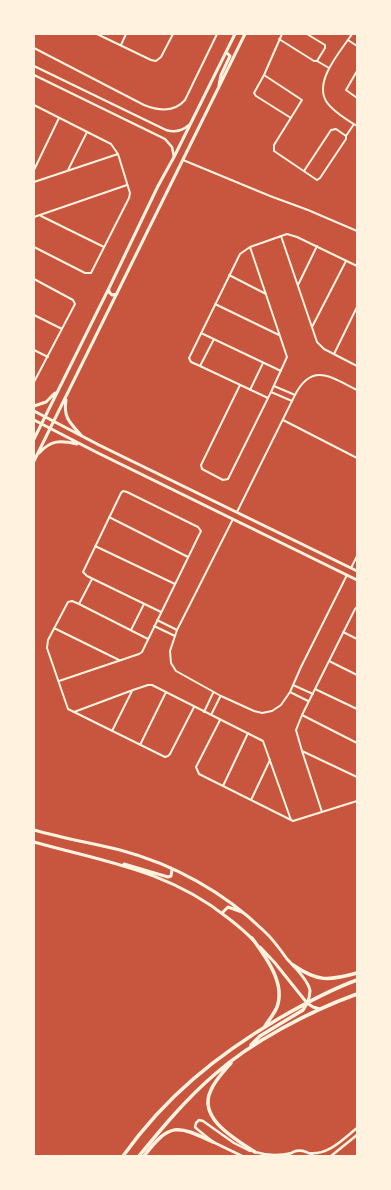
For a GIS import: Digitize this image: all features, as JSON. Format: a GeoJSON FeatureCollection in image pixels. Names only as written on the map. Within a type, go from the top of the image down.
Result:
{"type":"FeatureCollection","features":[{"type":"Feature","properties":{"kind":"highway"},"geometry":{"type":"LineString","coordinates":[[252,938],[265,957],[278,986],[279,996],[277,1006],[264,1027]]}},
{"type":"Feature","properties":{"kind":"highway"},"geometry":{"type":"LineString","coordinates":[[293,965],[307,975],[318,979],[357,973]]}},
{"type":"Feature","properties":{"kind":"highway"},"geometry":{"type":"LineString","coordinates":[[248,1049],[260,1036],[319,995],[357,980]]}},
{"type":"Feature","properties":{"kind":"highway"},"geometry":{"type":"LineString","coordinates":[[139,1156],[192,1096],[214,1074],[236,1057],[280,1029],[320,1009],[357,994]]}},
{"type":"Feature","properties":{"kind":"highway"},"geometry":{"type":"LineString","coordinates":[[123,1156],[144,1128],[175,1094],[231,1048],[264,1027],[302,1008]]}},
{"type":"Feature","properties":{"kind":"highway"},"geometry":{"type":"LineString","coordinates":[[236,1057],[213,1086],[207,1100],[208,1108],[211,1116],[226,1132],[255,1152]]}},
{"type":"Feature","properties":{"kind":"highway"},"geometry":{"type":"LineString","coordinates":[[144,1156],[163,1135],[177,1130],[192,1132],[213,1142]]}},
{"type":"Feature","properties":{"kind":"main road"},"geometry":{"type":"LineString","coordinates":[[34,439],[158,186],[235,34]]}},
{"type":"Feature","properties":{"kind":"main road"},"geometry":{"type":"LineString","coordinates":[[34,461],[245,34]]}},
{"type":"Feature","properties":{"kind":"main road"},"geometry":{"type":"LineString","coordinates":[[219,87],[221,75],[230,56],[226,52]]}},
{"type":"Feature","properties":{"kind":"main road"},"geometry":{"type":"LineString","coordinates":[[111,284],[109,292],[112,295],[117,294]]}},
{"type":"Feature","properties":{"kind":"main road"},"geometry":{"type":"LineString","coordinates":[[103,300],[106,298],[109,299],[109,307]]}},
{"type":"Feature","properties":{"kind":"main road"},"geometry":{"type":"LineString","coordinates":[[34,406],[46,402],[58,391]]}},
{"type":"Feature","properties":{"kind":"main road"},"geometry":{"type":"LineString","coordinates":[[67,394],[66,413],[69,422],[82,436]]}},
{"type":"Feature","properties":{"kind":"main road"},"geometry":{"type":"LineString","coordinates":[[34,411],[357,571]]}},
{"type":"Feature","properties":{"kind":"main road"},"geometry":{"type":"LineString","coordinates":[[34,420],[357,580]]}},
{"type":"Feature","properties":{"kind":"main road"},"geometry":{"type":"LineString","coordinates":[[37,455],[51,443],[58,441],[67,441],[82,445]]}},
{"type":"Feature","properties":{"kind":"main road"},"geometry":{"type":"LineString","coordinates":[[176,491],[176,486],[181,484]]}},
{"type":"Feature","properties":{"kind":"main road"},"geometry":{"type":"LineString","coordinates":[[34,830],[121,850],[161,863],[217,894],[242,912],[265,932],[293,965],[309,988],[307,1003]]}},
{"type":"Feature","properties":{"kind":"main road"},"geometry":{"type":"LineString","coordinates":[[34,842],[120,864],[156,876],[185,889],[222,913],[252,938],[275,963],[307,1003],[320,1009]]}},
{"type":"Feature","properties":{"kind":"main road"},"geometry":{"type":"LineString","coordinates":[[120,864],[127,864],[168,877],[172,874],[170,868]]}},
{"type":"Feature","properties":{"kind":"main road"},"geometry":{"type":"LineString","coordinates":[[222,913],[228,907],[242,912]]}},
{"type":"Feature","properties":{"kind":"street"},"geometry":{"type":"LineString","coordinates":[[97,34],[156,61],[161,57],[172,34]]}},
{"type":"Feature","properties":{"kind":"street"},"geometry":{"type":"LineString","coordinates":[[121,46],[126,34]]}},
{"type":"Feature","properties":{"kind":"street"},"geometry":{"type":"LineString","coordinates":[[34,48],[144,105],[159,110],[166,110],[177,107],[185,100],[217,34]]}},
{"type":"Feature","properties":{"kind":"street"},"geometry":{"type":"LineString","coordinates":[[282,34],[264,75],[254,91],[255,94],[291,118]]}},
{"type":"Feature","properties":{"kind":"street"},"geometry":{"type":"LineString","coordinates":[[307,34],[325,45],[325,48],[317,61]]}},
{"type":"Feature","properties":{"kind":"street"},"geometry":{"type":"LineString","coordinates":[[352,34],[329,68],[323,82],[323,95],[330,106],[357,126]]}},
{"type":"Feature","properties":{"kind":"street"},"geometry":{"type":"LineString","coordinates":[[279,39],[314,62],[317,61],[329,68]]}},
{"type":"Feature","properties":{"kind":"street"},"geometry":{"type":"LineString","coordinates":[[348,40],[357,46]]}},
{"type":"Feature","properties":{"kind":"street"},"geometry":{"type":"LineString","coordinates":[[34,66],[166,130],[172,132],[179,131],[190,125]]}},
{"type":"Feature","properties":{"kind":"street"},"geometry":{"type":"LineString","coordinates":[[357,73],[346,90],[357,98]]}},
{"type":"Feature","properties":{"kind":"street"},"geometry":{"type":"LineString","coordinates":[[34,75],[165,139],[172,147],[174,157]]}},
{"type":"Feature","properties":{"kind":"street"},"geometry":{"type":"LineString","coordinates":[[264,75],[301,100],[301,103],[274,145],[273,150],[317,180],[320,178],[346,139],[346,136],[354,124]]}},
{"type":"Feature","properties":{"kind":"street"},"geometry":{"type":"LineString","coordinates":[[34,105],[111,144],[118,154],[130,193],[129,198],[92,271],[87,274],[34,247]]}},
{"type":"Feature","properties":{"kind":"street"},"geometry":{"type":"LineString","coordinates":[[34,170],[59,118]]}},
{"type":"Feature","properties":{"kind":"street"},"geometry":{"type":"LineString","coordinates":[[304,171],[331,130],[336,129],[346,136]]}},
{"type":"Feature","properties":{"kind":"street"},"geometry":{"type":"LineString","coordinates":[[68,170],[87,132]]}},
{"type":"Feature","properties":{"kind":"street"},"geometry":{"type":"LineString","coordinates":[[34,182],[118,154]]}},
{"type":"Feature","properties":{"kind":"street"},"geometry":{"type":"LineString","coordinates":[[183,160],[357,231]]}},
{"type":"Feature","properties":{"kind":"street"},"geometry":{"type":"LineString","coordinates":[[34,217],[127,185]]}},
{"type":"Feature","properties":{"kind":"street"},"geometry":{"type":"LineString","coordinates":[[40,215],[104,247]]}},
{"type":"Feature","properties":{"kind":"street"},"geometry":{"type":"LineString","coordinates":[[268,398],[191,362],[189,358],[240,254],[250,247],[287,234],[293,235],[357,266]]}},
{"type":"Feature","properties":{"kind":"street"},"geometry":{"type":"LineString","coordinates":[[281,236],[317,342],[334,354],[357,366]]}},
{"type":"Feature","properties":{"kind":"street"},"geometry":{"type":"LineString","coordinates":[[298,286],[317,246]]}},
{"type":"Feature","properties":{"kind":"street"},"geometry":{"type":"LineString","coordinates":[[240,385],[201,465],[202,469],[223,480],[228,479],[287,357],[250,247]]}},
{"type":"Feature","properties":{"kind":"street"},"geometry":{"type":"LineString","coordinates":[[312,327],[346,261]]}},
{"type":"Feature","properties":{"kind":"street"},"geometry":{"type":"LineString","coordinates":[[229,275],[266,294]]}},
{"type":"Feature","properties":{"kind":"street"},"geometry":{"type":"LineString","coordinates":[[34,279],[74,301],[74,306],[34,382]]}},
{"type":"Feature","properties":{"kind":"street"},"geometry":{"type":"LineString","coordinates":[[215,304],[280,336]]}},
{"type":"Feature","properties":{"kind":"street"},"geometry":{"type":"LineString","coordinates":[[334,354],[357,307]]}},
{"type":"Feature","properties":{"kind":"street"},"geometry":{"type":"LineString","coordinates":[[34,315],[62,329]]}},
{"type":"Feature","properties":{"kind":"street"},"geometry":{"type":"LineString","coordinates":[[201,333],[281,372]]}},
{"type":"Feature","properties":{"kind":"street"},"geometry":{"type":"LineString","coordinates":[[200,366],[214,339]]}},
{"type":"Feature","properties":{"kind":"street"},"geometry":{"type":"LineString","coordinates":[[34,350],[48,357]]}},
{"type":"Feature","properties":{"kind":"street"},"geometry":{"type":"LineString","coordinates":[[250,390],[263,363]]}},
{"type":"Feature","properties":{"kind":"street"},"geometry":{"type":"LineString","coordinates":[[237,512],[282,420],[302,383],[316,375],[325,375],[357,390]]}},
{"type":"Feature","properties":{"kind":"street"},"geometry":{"type":"LineString","coordinates":[[274,386],[295,395]]}},
{"type":"Feature","properties":{"kind":"street"},"geometry":{"type":"LineString","coordinates":[[271,392],[292,401]]}},
{"type":"Feature","properties":{"kind":"street"},"geometry":{"type":"LineString","coordinates":[[282,420],[357,458]]}},
{"type":"Feature","properties":{"kind":"street"},"geometry":{"type":"LineString","coordinates":[[59,681],[140,653],[148,638],[161,612],[175,584],[200,533],[200,529],[125,491],[121,493],[83,572],[92,579],[161,612]]}},
{"type":"Feature","properties":{"kind":"street"},"geometry":{"type":"LineString","coordinates":[[109,517],[188,557]]}},
{"type":"Feature","properties":{"kind":"street"},"geometry":{"type":"LineString","coordinates":[[233,519],[175,636],[170,654],[171,663],[176,671],[213,693],[254,711],[267,713],[272,712],[281,705],[290,692],[347,575]]}},
{"type":"Feature","properties":{"kind":"street"},"geometry":{"type":"LineString","coordinates":[[95,546],[175,584]]}},
{"type":"Feature","properties":{"kind":"street"},"geometry":{"type":"LineString","coordinates":[[351,568],[357,556]]}},
{"type":"Feature","properties":{"kind":"street"},"geometry":{"type":"LineString","coordinates":[[80,604],[92,579]]}},
{"type":"Feature","properties":{"kind":"street"},"geometry":{"type":"LineString","coordinates":[[148,638],[80,604],[72,601],[66,604],[48,640],[47,648],[66,705],[70,711],[165,757],[169,756],[194,706]]}},
{"type":"Feature","properties":{"kind":"street"},"geometry":{"type":"LineString","coordinates":[[131,630],[144,604]]}},
{"type":"Feature","properties":{"kind":"street"},"geometry":{"type":"LineString","coordinates":[[322,812],[296,730],[343,632],[357,607]]}},
{"type":"Feature","properties":{"kind":"street"},"geometry":{"type":"LineString","coordinates":[[157,620],[178,630]]}},
{"type":"Feature","properties":{"kind":"street"},"geometry":{"type":"LineString","coordinates":[[154,626],[175,636]]}},
{"type":"Feature","properties":{"kind":"street"},"geometry":{"type":"LineString","coordinates":[[54,628],[119,660]]}},
{"type":"Feature","properties":{"kind":"street"},"geometry":{"type":"LineString","coordinates":[[343,632],[357,639]]}},
{"type":"Feature","properties":{"kind":"street"},"geometry":{"type":"LineString","coordinates":[[329,661],[357,675]]}},
{"type":"Feature","properties":{"kind":"street"},"geometry":{"type":"LineString","coordinates":[[74,712],[150,685],[166,692],[263,741],[291,820]]}},
{"type":"Feature","properties":{"kind":"street"},"geometry":{"type":"LineString","coordinates":[[293,685],[313,694]]}},
{"type":"Feature","properties":{"kind":"street"},"geometry":{"type":"LineString","coordinates":[[315,689],[357,709]]}},
{"type":"Feature","properties":{"kind":"street"},"geometry":{"type":"LineString","coordinates":[[112,731],[133,690]]}},
{"type":"Feature","properties":{"kind":"street"},"geometry":{"type":"LineString","coordinates":[[140,745],[166,692]]}},
{"type":"Feature","properties":{"kind":"street"},"geometry":{"type":"LineString","coordinates":[[290,692],[309,701]]}},
{"type":"Feature","properties":{"kind":"street"},"geometry":{"type":"LineString","coordinates":[[204,712],[213,693]]}},
{"type":"Feature","properties":{"kind":"street"},"geometry":{"type":"LineString","coordinates":[[211,715],[221,696]]}},
{"type":"Feature","properties":{"kind":"street"},"geometry":{"type":"LineString","coordinates":[[302,715],[357,742]]}},
{"type":"Feature","properties":{"kind":"street"},"geometry":{"type":"LineString","coordinates":[[220,720],[196,767],[199,774],[295,821],[357,801]]}},
{"type":"Feature","properties":{"kind":"street"},"geometry":{"type":"LineString","coordinates":[[223,786],[248,734]]}},
{"type":"Feature","properties":{"kind":"street"},"geometry":{"type":"LineString","coordinates":[[302,751],[357,777]]}},
{"type":"Feature","properties":{"kind":"street"},"geometry":{"type":"LineString","coordinates":[[251,800],[270,760]]}},
{"type":"Feature","properties":{"kind":"street"},"geometry":{"type":"LineString","coordinates":[[242,1156],[236,1155],[213,1142],[195,1127],[197,1121],[203,1121],[234,1143],[255,1152],[276,1156],[300,1150],[313,1156]]}},
{"type":"Feature","properties":{"kind":"street"},"geometry":{"type":"LineString","coordinates":[[308,1153],[316,1154],[323,1152],[357,1128]]}},
{"type":"Feature","properties":{"kind":"street"},"geometry":{"type":"LineString","coordinates":[[330,1156],[357,1135]]}},
{"type":"Feature","properties":{"kind":"street"},"geometry":{"type":"LineString","coordinates":[[287,1156],[292,1152]]}}]}
